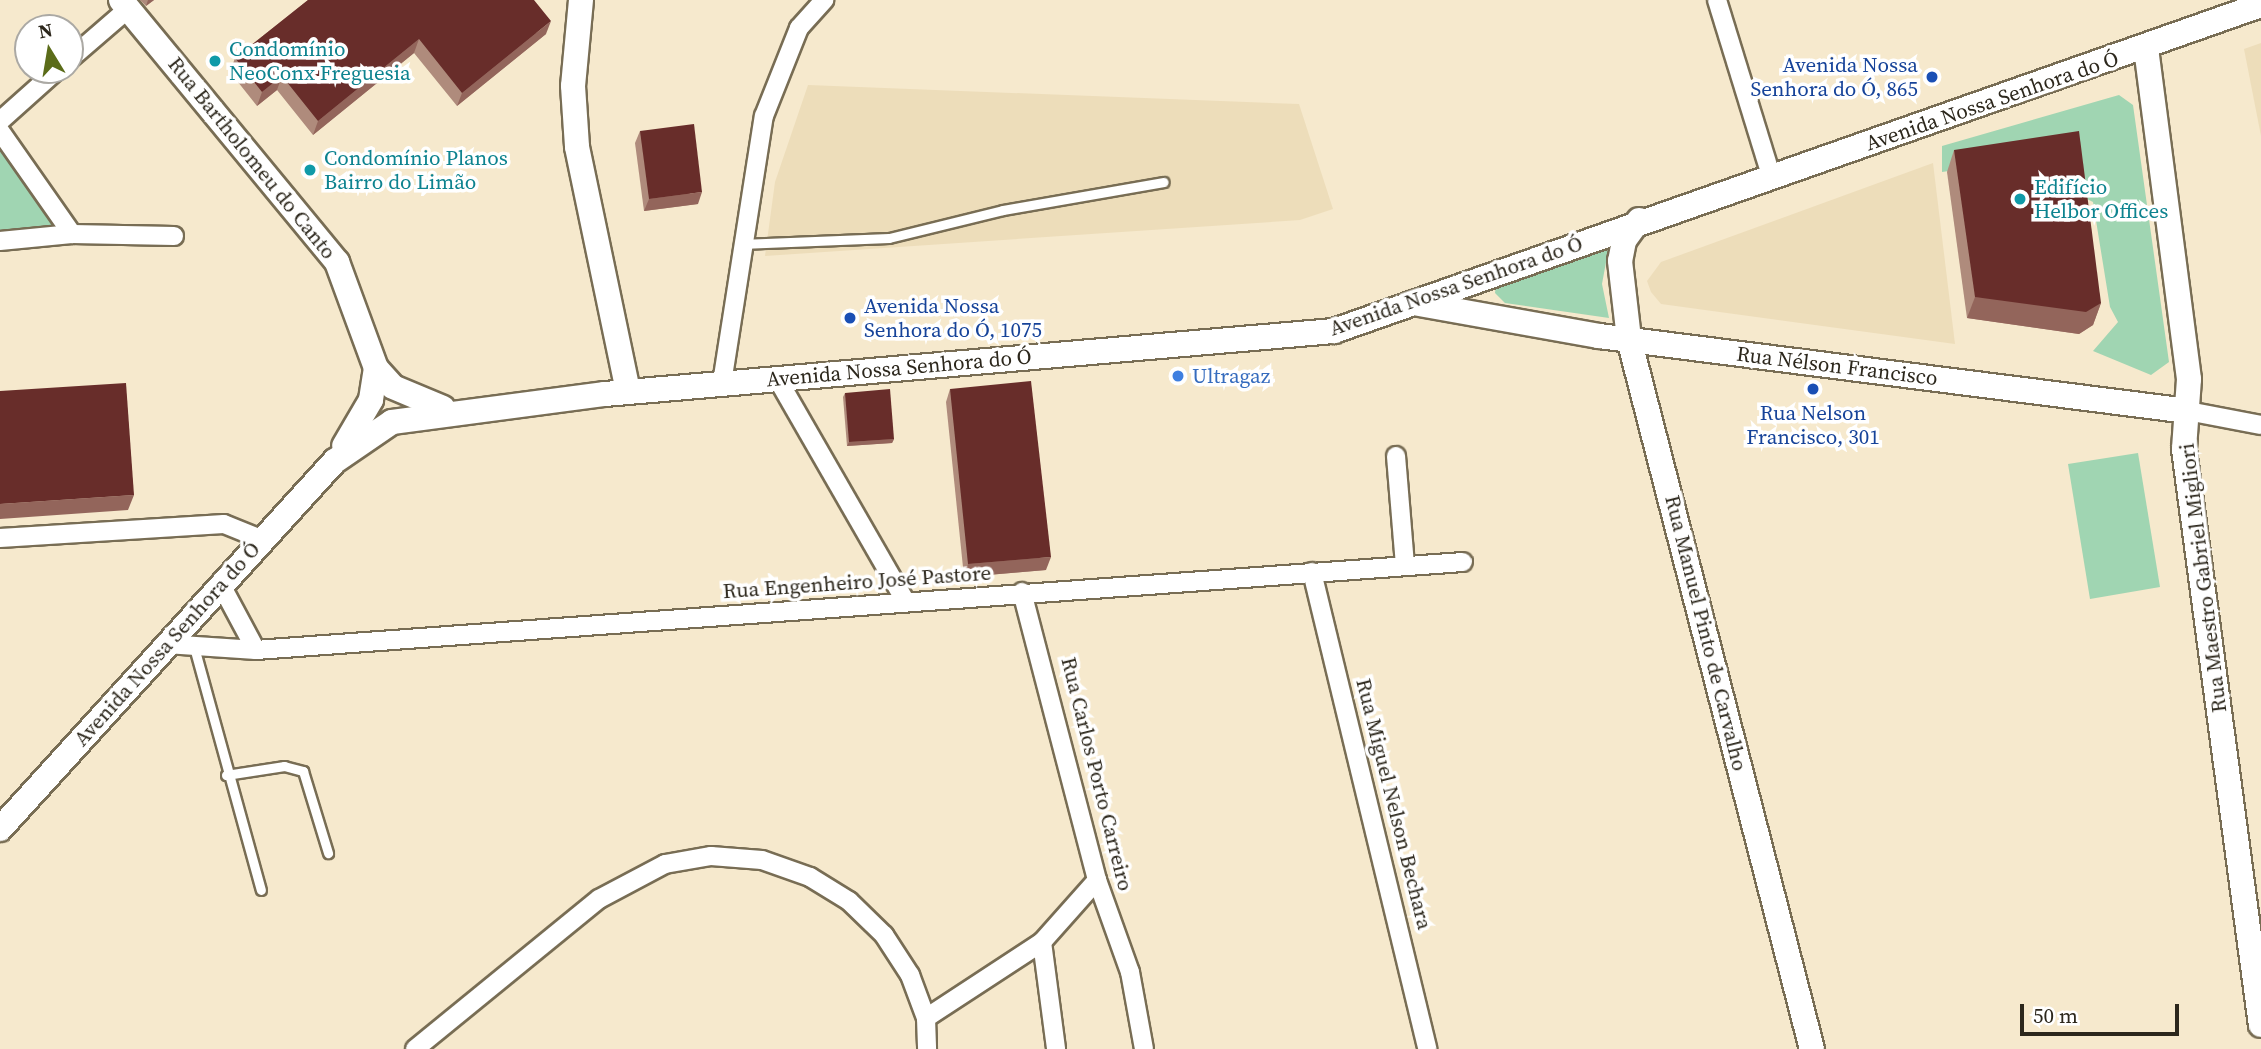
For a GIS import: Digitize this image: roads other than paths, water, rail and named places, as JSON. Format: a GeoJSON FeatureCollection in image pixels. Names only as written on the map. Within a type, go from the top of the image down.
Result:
{"type":"FeatureCollection","features":[{"type":"Feature","properties":{"kind":"main road"},"geometry":{"type":"LineString","coordinates":[[580,0],[573,86],[577,147],[591,237],[628,392]]}},
{"type":"Feature","properties":{"kind":"main road","name":"Rua Bartholomeu do Canto"},"geometry":{"type":"LineString","coordinates":[[125,4],[337,262],[376,368]]}},
{"type":"Feature","properties":{"kind":"main road","name":"Avenida Nossa Senhora do Ó"},"geometry":{"type":"LineString","coordinates":[[0,830],[220,583],[335,461],[392,422],[447,410],[628,392],[777,378],[1262,342],[1334,331],[1639,220],[2146,48],[2220,9],[2261,5]]}},
{"type":"Feature","properties":{"kind":"main road","name":"Rua Maestro Gabriel Migliori"},"geometry":{"type":"LineString","coordinates":[[2146,48],[2189,379],[2184,449],[2261,1026]]}},
{"type":"Feature","properties":{"kind":"main road","name":"Rua Manuel Pinto de Carvalho"},"geometry":{"type":"LineString","coordinates":[[1639,220],[1624,241],[1620,261],[1629,339],[1812,1049]]}},
{"type":"Feature","properties":{"kind":"main road","name":"Rua Nélson Francisco"},"geometry":{"type":"LineString","coordinates":[[1413,302],[1629,339],[2188,411]]}},
{"type":"Feature","properties":{"kind":"main road","name":"Avenida Nossa Senhora do Ó"},"geometry":{"type":"LineString","coordinates":[[376,368],[393,387],[447,410]]}},
{"type":"Feature","properties":{"kind":"main road","name":"Avenida Nossa Senhora do Ó"},"geometry":{"type":"LineString","coordinates":[[335,461],[370,400],[376,368]]}},
{"type":"Feature","properties":{"kind":"street"},"geometry":{"type":"LineString","coordinates":[[722,383],[739,244],[781,63],[799,28],[824,0]]}},
{"type":"Feature","properties":{"kind":"street"},"geometry":{"type":"LineString","coordinates":[[1717,0],[1771,176]]}},
{"type":"Feature","properties":{"kind":"street"},"geometry":{"type":"LineString","coordinates":[[84,45],[125,4]]}},
{"type":"Feature","properties":{"kind":"street"},"geometry":{"type":"LineString","coordinates":[[0,121],[41,84]]}},
{"type":"Feature","properties":{"kind":"street"},"geometry":{"type":"LineString","coordinates":[[0,131],[72,234]]}},
{"type":"Feature","properties":{"kind":"street"},"geometry":{"type":"LineString","coordinates":[[0,241],[72,234],[174,236]]}},
{"type":"Feature","properties":{"kind":"street"},"geometry":{"type":"LineString","coordinates":[[777,378],[905,601]]}},
{"type":"Feature","properties":{"kind":"street","name":"Rua Nélson Francisco"},"geometry":{"type":"LineString","coordinates":[[2188,411],[2261,425]]}},
{"type":"Feature","properties":{"kind":"street"},"geometry":{"type":"LineString","coordinates":[[1396,456],[1405,565]]}},
{"type":"Feature","properties":{"kind":"street"},"geometry":{"type":"LineString","coordinates":[[0,538],[224,524],[261,539]]}},
{"type":"Feature","properties":{"kind":"street","name":"Rua Engenheiro José Pastore"},"geometry":{"type":"LineString","coordinates":[[166,644],[256,650],[1022,592],[1463,562]]}},
{"type":"Feature","properties":{"kind":"street","name":"Rua Miguel Nelson Bechara"},"geometry":{"type":"LineString","coordinates":[[1312,572],[1427,1049]]}},
{"type":"Feature","properties":{"kind":"street"},"geometry":{"type":"LineString","coordinates":[[220,583],[256,650]]}},
{"type":"Feature","properties":{"kind":"street","name":"Rua Carlos Porto Carreiro"},"geometry":{"type":"LineString","coordinates":[[1022,592],[1097,880],[1130,972],[1144,1049]]}},
{"type":"Feature","properties":{"kind":"street"},"geometry":{"type":"LineString","coordinates":[[415,1049],[599,899],[664,864],[711,856],[762,860],[810,877],[849,901],[884,935],[926,1018],[927,1049]]}},
{"type":"Feature","properties":{"kind":"street"},"geometry":{"type":"LineString","coordinates":[[926,1018],[1042,942],[1097,880]]}},
{"type":"Feature","properties":{"kind":"street"},"geometry":{"type":"LineString","coordinates":[[1042,942],[1056,1049]]}},
{"type":"Feature","properties":{"kind":"lane"},"geometry":{"type":"LineString","coordinates":[[739,244],[888,238],[1003,210],[1164,182]]}},
{"type":"Feature","properties":{"kind":"lane"},"geometry":{"type":"LineString","coordinates":[[194,647],[226,775],[261,890]]}},
{"type":"Feature","properties":{"kind":"lane"},"geometry":{"type":"LineString","coordinates":[[226,775],[284,765],[303,771],[328,853]]}},
{"type":"Feature","properties":{"kind":"place","name":"Condomínio NeoConx Freguesia"},"geometry":{"type":"Point","coordinates":[215,61]}},
{"type":"Feature","properties":{"kind":"place","name":"Avenida Nossa Senhora do Ó, 865"},"geometry":{"type":"Point","coordinates":[1932,77]}},
{"type":"Feature","properties":{"kind":"place","name":"Condomínio Planos Bairro do Limão"},"geometry":{"type":"Point","coordinates":[310,170]}},
{"type":"Feature","properties":{"kind":"place","name":"Edifício Helbor Offices"},"geometry":{"type":"Point","coordinates":[2020,199]}},
{"type":"Feature","properties":{"kind":"place","name":"Avenida Nossa Senhora do Ó, 1075"},"geometry":{"type":"Point","coordinates":[850,318]}},
{"type":"Feature","properties":{"kind":"place","name":"Ultragaz"},"geometry":{"type":"Point","coordinates":[1178,376]}},
{"type":"Feature","properties":{"kind":"place","name":"Rua Nelson Francisco, 301"},"geometry":{"type":"Point","coordinates":[1813,389]}}]}
